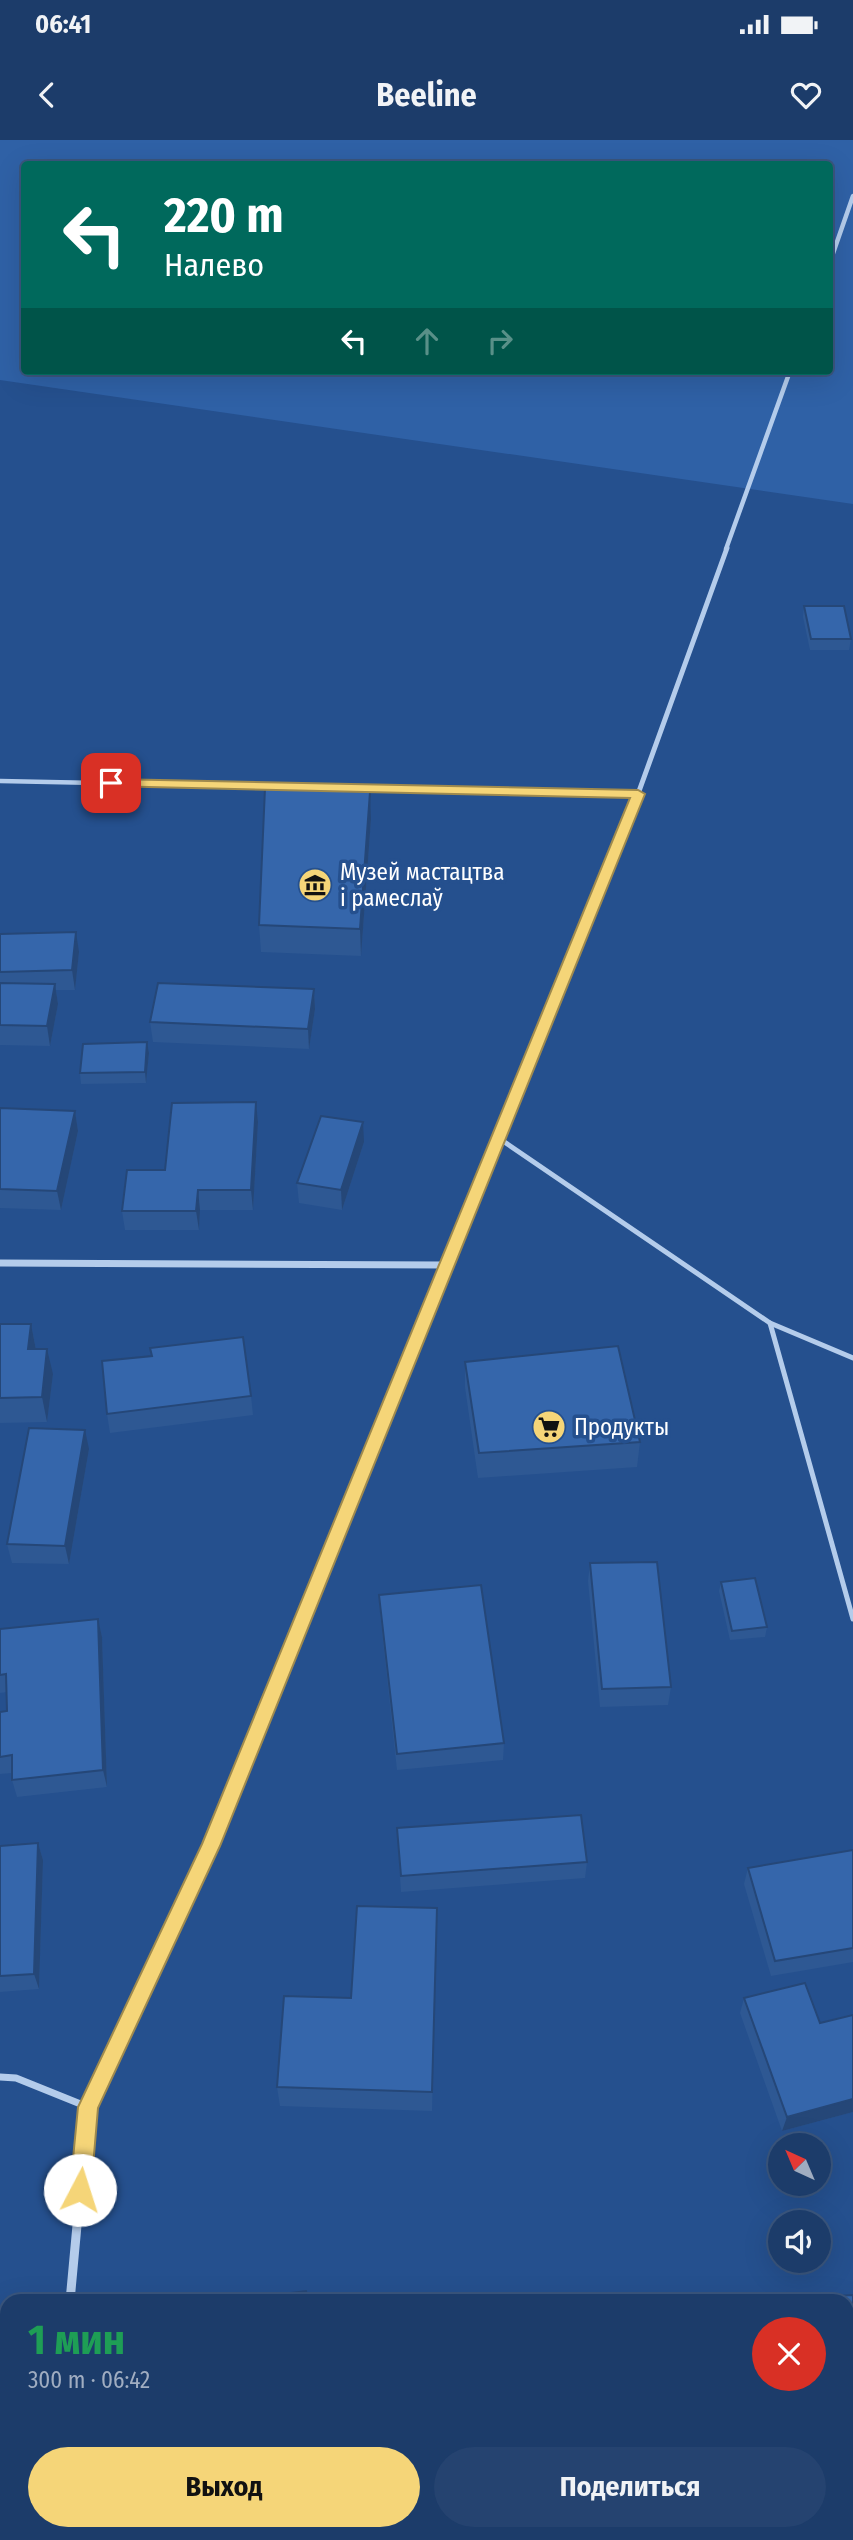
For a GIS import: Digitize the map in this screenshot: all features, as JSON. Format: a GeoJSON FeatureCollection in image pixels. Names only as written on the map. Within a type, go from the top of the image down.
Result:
{"type":"FeatureCollection","features":[{"type":"Feature","properties":{"kind":"street"},"geometry":{"type":"LineString","coordinates":[[833,253],[853,196]]}},
{"type":"Feature","properties":{"kind":"street"},"geometry":{"type":"LineString","coordinates":[[71,2294],[88,2107],[211,1846],[445,1265],[500,1139],[638,794],[789,375]]}},
{"type":"Feature","properties":{"kind":"street"},"geometry":{"type":"LineString","coordinates":[[0,1263],[445,1265]]}},
{"type":"Feature","properties":{"kind":"lane"},"geometry":{"type":"LineString","coordinates":[[0,781],[638,794]]}},
{"type":"Feature","properties":{"kind":"lane"},"geometry":{"type":"LineString","coordinates":[[500,1139],[770,1323],[853,1358]]}},
{"type":"Feature","properties":{"kind":"lane"},"geometry":{"type":"LineString","coordinates":[[770,1323],[853,1619]]}},
{"type":"Feature","properties":{"kind":"lane"},"geometry":{"type":"LineString","coordinates":[[0,2077],[16,2078],[88,2107]]}},
{"type":"Feature","properties":{"kind":"shaded area"},"geometry":{"type":"Polygon","coordinates":[[[0,140],[853,140],[853,504],[0,380],[0,140]]]}},
{"type":"Feature","properties":{"kind":"building"},"geometry":{"type":"Polygon","coordinates":[[[804,606],[844,606],[851,639],[811,639],[804,606]]]}},
{"type":"Feature","properties":{"kind":"building","name":"Музей мастацтва і рамеслаў"},"geometry":{"type":"Polygon","coordinates":[[[265,788],[370,792],[360,929],[259,925],[265,788]]]}},
{"type":"Feature","properties":{"kind":"building"},"geometry":{"type":"Polygon","coordinates":[[[76,932],[72,970],[0,972],[0,934],[76,932]]]}},
{"type":"Feature","properties":{"kind":"building"},"geometry":{"type":"Polygon","coordinates":[[[0,983],[55,984],[47,1026],[0,1025],[0,983]]]}},
{"type":"Feature","properties":{"kind":"building"},"geometry":{"type":"Polygon","coordinates":[[[158,983],[314,989],[308,1029],[150,1022],[158,983]]]}},
{"type":"Feature","properties":{"kind":"building"},"geometry":{"type":"Polygon","coordinates":[[[147,1042],[145,1072],[80,1073],[83,1044],[147,1042]]]}},
{"type":"Feature","properties":{"kind":"building"},"geometry":{"type":"Polygon","coordinates":[[[256,1102],[251,1190],[198,1190],[196,1211],[122,1211],[127,1170],[165,1170],[172,1103],[256,1102]]]}},
{"type":"Feature","properties":{"kind":"building"},"geometry":{"type":"Polygon","coordinates":[[[0,1108],[75,1111],[57,1191],[0,1189],[0,1108]]]}},
{"type":"Feature","properties":{"kind":"building"},"geometry":{"type":"Polygon","coordinates":[[[321,1116],[363,1122],[341,1190],[297,1183],[321,1116]]]}},
{"type":"Feature","properties":{"kind":"building"},"geometry":{"type":"Polygon","coordinates":[[[0,1324],[31,1324],[28,1349],[47,1349],[42,1397],[0,1398],[0,1324]]]}},
{"type":"Feature","properties":{"kind":"building"},"geometry":{"type":"Polygon","coordinates":[[[243,1337],[251,1396],[107,1414],[102,1361],[152,1356],[150,1348],[243,1337]]]}},
{"type":"Feature","properties":{"kind":"building","name":"Продукты"},"geometry":{"type":"Polygon","coordinates":[[[618,1346],[640,1442],[479,1453],[465,1362],[618,1346]]]}},
{"type":"Feature","properties":{"kind":"building"},"geometry":{"type":"Polygon","coordinates":[[[29,1428],[85,1430],[65,1546],[7,1544],[29,1428]]]}},
{"type":"Feature","properties":{"kind":"building"},"geometry":{"type":"Polygon","coordinates":[[[657,1562],[671,1687],[602,1689],[590,1563],[657,1562]]]}},
{"type":"Feature","properties":{"kind":"building"},"geometry":{"type":"Polygon","coordinates":[[[755,1578],[767,1627],[732,1631],[721,1582],[755,1578]]]}},
{"type":"Feature","properties":{"kind":"building"},"geometry":{"type":"Polygon","coordinates":[[[481,1585],[504,1743],[397,1754],[379,1595],[481,1585]]]}},
{"type":"Feature","properties":{"kind":"building"},"geometry":{"type":"Polygon","coordinates":[[[98,1619],[103,1770],[12,1780],[12,1755],[0,1757],[0,1712],[7,1711],[6,1674],[0,1675],[0,1629],[98,1619]]]}},
{"type":"Feature","properties":{"kind":"building"},"geometry":{"type":"Polygon","coordinates":[[[581,1815],[587,1862],[401,1876],[397,1828],[581,1815]]]}},
{"type":"Feature","properties":{"kind":"building"},"geometry":{"type":"Polygon","coordinates":[[[38,1843],[34,1974],[0,1976],[0,1846],[38,1843]]]}},
{"type":"Feature","properties":{"kind":"building"},"geometry":{"type":"Polygon","coordinates":[[[853,1850],[853,1948],[775,1961],[748,1868],[853,1850]]]}},
{"type":"Feature","properties":{"kind":"building"},"geometry":{"type":"Polygon","coordinates":[[[357,1906],[437,1908],[432,2092],[277,2087],[284,1996],[351,1998],[357,1906]]]}},
{"type":"Feature","properties":{"kind":"building"},"geometry":{"type":"Polygon","coordinates":[[[805,1983],[820,2023],[853,2015],[853,2099],[787,2117],[744,1998],[805,1983]]]}},
{"type":"Feature","properties":{"kind":"building"},"geometry":{"type":"Polygon","coordinates":[[[306,2291],[307,2294],[283,2294],[306,2291]]]}},
{"type":"Feature","properties":{"kind":"place","name":"Музей мастацтва і рамеслаў"},"geometry":{"type":"Point","coordinates":[315,885]}},
{"type":"Feature","properties":{"kind":"place","name":"Продукты"},"geometry":{"type":"Point","coordinates":[549,1427]}},
{"type":"Feature","properties":{"kind":"route"},"geometry":{"type":"LineString","coordinates":[[80,2190],[88,2107],[211,1846],[638,794],[111,783]]}}]}
